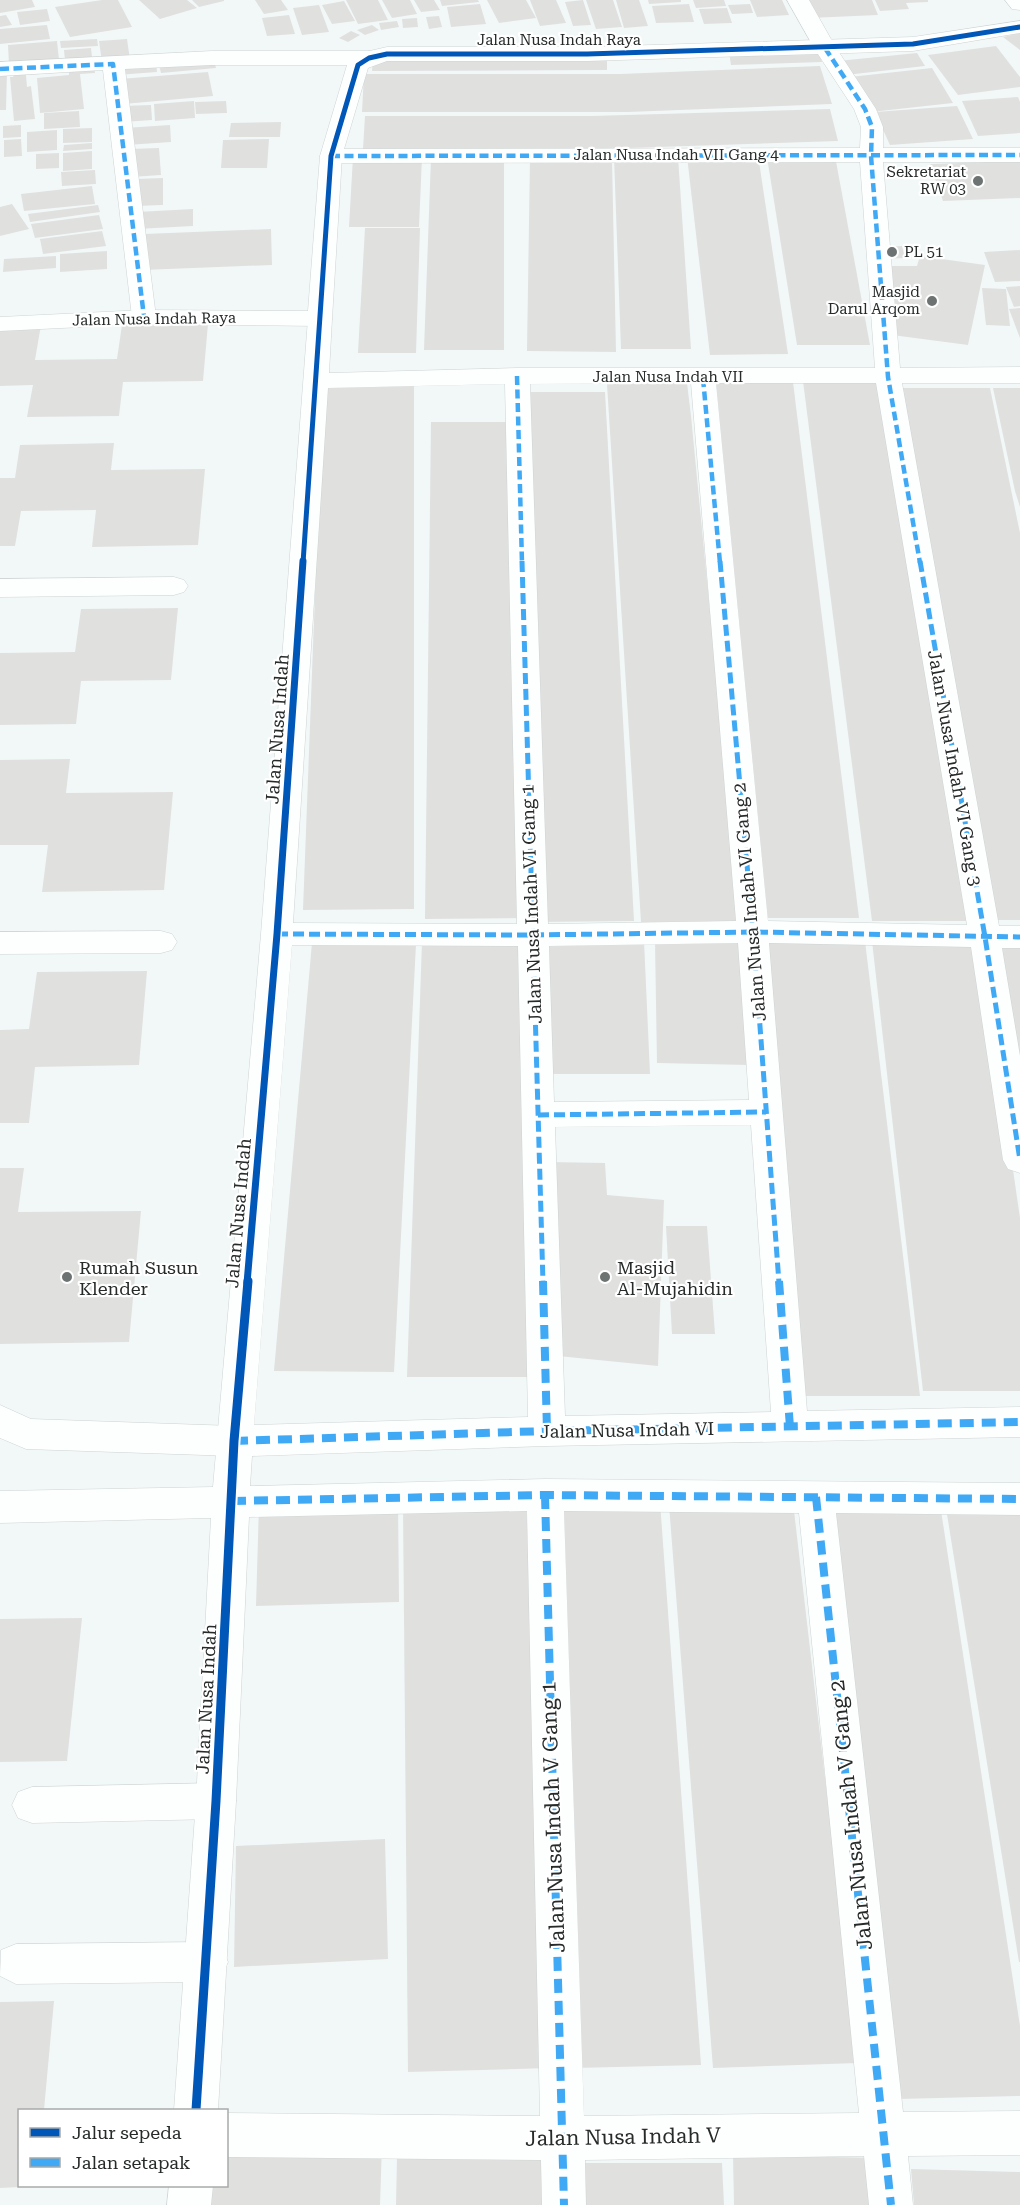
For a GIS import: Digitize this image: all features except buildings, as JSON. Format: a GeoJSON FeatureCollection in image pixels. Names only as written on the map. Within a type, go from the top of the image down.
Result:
{"type":"FeatureCollection","features":[{"type":"Feature","properties":{"kind":"street","name":"Jalan Nusa Indah VI Gang 3"},"geometry":{"type":"LineString","coordinates":[[798,0],[825,48],[865,109],[872,127],[871,156],[888,377],[985,936],[1020,1160]]}},
{"type":"Feature","properties":{"kind":"street"},"geometry":{"type":"LineString","coordinates":[[1016,0],[1020,4]]}},
{"type":"Feature","properties":{"kind":"street","name":"Jalan Nusa Indah Raya"},"geometry":{"type":"LineString","coordinates":[[0,69],[212,58],[369,58],[387,54],[609,54],[825,48],[914,44],[1020,27]]}},
{"type":"Feature","properties":{"kind":"street"},"geometry":{"type":"LineString","coordinates":[[320,319],[331,156],[358,65],[369,58]]}},
{"type":"Feature","properties":{"kind":"street"},"geometry":{"type":"LineString","coordinates":[[112,64],[144,317]]}},
{"type":"Feature","properties":{"kind":"street","name":"Jalan Nusa Indah VII Gang 4"},"geometry":{"type":"LineString","coordinates":[[331,156],[1020,155]]}},
{"type":"Feature","properties":{"kind":"street","name":"Jalan Nusa Indah Raya"},"geometry":{"type":"LineString","coordinates":[[0,324],[144,317],[320,319]]}},
{"type":"Feature","properties":{"kind":"street","name":"Jalan Nusa Indah"},"geometry":{"type":"LineString","coordinates":[[196,2109],[207,1962],[234,1447],[277,934],[320,319]]}},
{"type":"Feature","properties":{"kind":"street","name":"Jalan Nusa Indah VII"},"geometry":{"type":"LineString","coordinates":[[316,381],[517,376],[703,378],[1020,375]]}},
{"type":"Feature","properties":{"kind":"street","name":"Jalan Nusa Indah VI Gang 1"},"geometry":{"type":"LineString","coordinates":[[517,376],[547,1431]]}},
{"type":"Feature","properties":{"kind":"street","name":"Jalan Nusa Indah VI Gang 2"},"geometry":{"type":"LineString","coordinates":[[703,378],[753,932],[790,1427]]}},
{"type":"Feature","properties":{"kind":"street"},"geometry":{"type":"LineString","coordinates":[[0,588],[174,586]]}},
{"type":"Feature","properties":{"kind":"street"},"geometry":{"type":"LineString","coordinates":[[277,934],[532,935],[753,932],[1020,937]]}},
{"type":"Feature","properties":{"kind":"street"},"geometry":{"type":"LineString","coordinates":[[0,944],[161,942]]}},
{"type":"Feature","properties":{"kind":"street"},"geometry":{"type":"LineString","coordinates":[[538,1115],[766,1112]]}},
{"type":"Feature","properties":{"kind":"street","name":"Jalan Nusa Indah VI"},"geometry":{"type":"LineString","coordinates":[[0,1420],[26,1434],[234,1447],[547,1431],[1020,1422]]}},
{"type":"Feature","properties":{"kind":"street"},"geometry":{"type":"LineString","coordinates":[[0,1507],[232,1497],[545,1495],[1020,1499]]}},
{"type":"Feature","properties":{"kind":"street","name":"Jalan Nusa Indah V Gang 1"},"geometry":{"type":"LineString","coordinates":[[545,1495],[564,2205]]}},
{"type":"Feature","properties":{"kind":"street","name":"Jalan Nusa Indah V Gang 2"},"geometry":{"type":"LineString","coordinates":[[816,1497],[891,2205]]}},
{"type":"Feature","properties":{"kind":"street"},"geometry":{"type":"LineString","coordinates":[[32,1805],[216,1801]]}},
{"type":"Feature","properties":{"kind":"street"},"geometry":{"type":"LineString","coordinates":[[16,1964],[207,1962]]}},
{"type":"Feature","properties":{"kind":"street","name":"Jalan Nusa Indah V"},"geometry":{"type":"LineString","coordinates":[[228,2135],[562,2138],[1020,2133]]}},
{"type":"Feature","properties":{"kind":"street"},"geometry":{"type":"LineString","coordinates":[[189,2205],[191,2187]]}},
{"type":"Feature","properties":{"kind":"marked path"},"geometry":{"type":"LineString","coordinates":[[825,48],[865,109],[872,127],[871,156],[888,377],[985,937],[1020,1160]]}},
{"type":"Feature","properties":{"kind":"marked path"},"geometry":{"type":"LineString","coordinates":[[0,69],[113,64],[144,317]]}},
{"type":"Feature","properties":{"kind":"marked path"},"geometry":{"type":"LineString","coordinates":[[331,156],[1020,155]]}},
{"type":"Feature","properties":{"kind":"marked path"},"geometry":{"type":"LineString","coordinates":[[517,376],[547,1431]]}},
{"type":"Feature","properties":{"kind":"marked path"},"geometry":{"type":"LineString","coordinates":[[703,378],[753,932],[790,1427]]}},
{"type":"Feature","properties":{"kind":"marked path"},"geometry":{"type":"LineString","coordinates":[[277,934],[532,935],[753,932],[1020,937]]}},
{"type":"Feature","properties":{"kind":"marked path"},"geometry":{"type":"LineString","coordinates":[[538,1115],[766,1112]]}},
{"type":"Feature","properties":{"kind":"marked path"},"geometry":{"type":"LineString","coordinates":[[234,1441],[547,1431],[1020,1422]]}},
{"type":"Feature","properties":{"kind":"marked path"},"geometry":{"type":"LineString","coordinates":[[545,1495],[564,2205]]}},
{"type":"Feature","properties":{"kind":"marked path"},"geometry":{"type":"LineString","coordinates":[[232,1501],[545,1495],[1020,1499]]}},
{"type":"Feature","properties":{"kind":"marked path"},"geometry":{"type":"LineString","coordinates":[[816,1497],[891,2205]]}},
{"type":"Feature","properties":{"kind":"cycle path"},"geometry":{"type":"LineString","coordinates":[[196,2109],[216,1801],[234,1441],[277,934],[331,156],[358,65],[369,58],[387,54],[587,54],[913,44],[1020,27]]}},
{"type":"Feature","properties":{"kind":"place","name":"Sekretariat RW 03"},"geometry":{"type":"Point","coordinates":[978,181]}},
{"type":"Feature","properties":{"kind":"place","name":"PL 51"},"geometry":{"type":"Point","coordinates":[892,252]}},
{"type":"Feature","properties":{"kind":"place","name":"Masjid Darul Arqom"},"geometry":{"type":"Point","coordinates":[932,301]}},
{"type":"Feature","properties":{"kind":"place","name":"Rumah Susun Klender"},"geometry":{"type":"Point","coordinates":[67,1277]}},
{"type":"Feature","properties":{"kind":"place","name":"Masjid Al-Mujahidin"},"geometry":{"type":"Point","coordinates":[605,1277]}}]}
